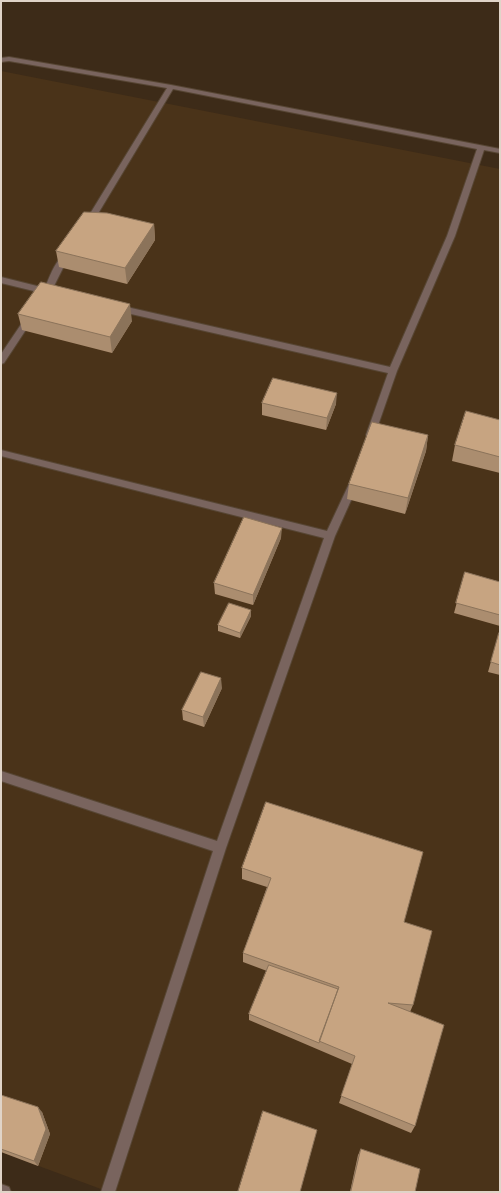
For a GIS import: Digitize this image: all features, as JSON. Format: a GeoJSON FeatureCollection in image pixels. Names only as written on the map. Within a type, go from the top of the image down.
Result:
{"type":"FeatureCollection","features":[{"type":"Feature","properties":{"kind":"street"},"geometry":{"type":"LineString","coordinates":[[1,60],[9,59],[171,87],[500,151]]}},
{"type":"Feature","properties":{"kind":"street"},"geometry":{"type":"LineString","coordinates":[[86,228],[171,87]]}},
{"type":"Feature","properties":{"kind":"street"},"geometry":{"type":"LineString","coordinates":[[367,444],[394,371],[451,236],[481,147]]}},
{"type":"Feature","properties":{"kind":"street"},"geometry":{"type":"LineString","coordinates":[[1,360],[37,308],[52,292],[59,267],[71,250]]}},
{"type":"Feature","properties":{"kind":"street"},"geometry":{"type":"LineString","coordinates":[[1,280],[52,292]]}},
{"type":"Feature","properties":{"kind":"street"},"geometry":{"type":"LineString","coordinates":[[109,306],[394,371]]}},
{"type":"Feature","properties":{"kind":"street"},"geometry":{"type":"LineString","coordinates":[[1,453],[330,536]]}},
{"type":"Feature","properties":{"kind":"street"},"geometry":{"type":"LineString","coordinates":[[108,1192],[220,848],[330,536],[355,479]]}},
{"type":"Feature","properties":{"kind":"street"},"geometry":{"type":"LineString","coordinates":[[1,776],[220,848]]}},
{"type":"Feature","properties":{"kind":"shaded area"},"geometry":{"type":"Polygon","coordinates":[[[1,71],[500,169],[500,1192],[109,1192],[1,1152],[1,71]]]}},
{"type":"Feature","properties":{"kind":"building"},"geometry":{"type":"Polygon","coordinates":[[[84,212],[107,213],[154,224],[125,268],[56,251],[84,212]]]}},
{"type":"Feature","properties":{"kind":"building"},"geometry":{"type":"Polygon","coordinates":[[[41,282],[130,304],[110,337],[18,314],[41,282]]]}},
{"type":"Feature","properties":{"kind":"building"},"geometry":{"type":"Polygon","coordinates":[[[273,378],[337,393],[327,418],[262,403],[273,378]]]}},
{"type":"Feature","properties":{"kind":"building"},"geometry":{"type":"Polygon","coordinates":[[[466,411],[500,420],[500,457],[455,445],[466,411]]]}},
{"type":"Feature","properties":{"kind":"building"},"geometry":{"type":"Polygon","coordinates":[[[372,422],[428,435],[408,498],[349,484],[372,422]]]}},
{"type":"Feature","properties":{"kind":"building"},"geometry":{"type":"Polygon","coordinates":[[[244,517],[282,528],[253,595],[214,583],[244,517]]]}},
{"type":"Feature","properties":{"kind":"building"},"geometry":{"type":"Polygon","coordinates":[[[465,572],[500,582],[500,615],[456,603],[465,572]]]}},
{"type":"Feature","properties":{"kind":"building"},"geometry":{"type":"Polygon","coordinates":[[[229,603],[251,610],[240,633],[218,625],[229,603]]]}},
{"type":"Feature","properties":{"kind":"building"},"geometry":{"type":"Polygon","coordinates":[[[499,633],[500,634],[500,665],[491,662],[499,633]]]}},
{"type":"Feature","properties":{"kind":"building"},"geometry":{"type":"Polygon","coordinates":[[[201,672],[221,678],[203,717],[182,710],[201,672]]]}},
{"type":"Feature","properties":{"kind":"building"},"geometry":{"type":"Polygon","coordinates":[[[266,802],[423,852],[404,922],[432,931],[413,1005],[388,1003],[444,1025],[415,1126],[341,1096],[355,1056],[319,1041],[339,987],[243,953],[271,878],[242,868],[266,802]]]}},
{"type":"Feature","properties":{"kind":"building"},"geometry":{"type":"Polygon","coordinates":[[[269,965],[338,989],[319,1043],[249,1014],[269,965]]]}},
{"type":"Feature","properties":{"kind":"building"},"geometry":{"type":"Polygon","coordinates":[[[1,1095],[38,1107],[46,1129],[34,1161],[1,1149],[1,1095]]]}},
{"type":"Feature","properties":{"kind":"building"},"geometry":{"type":"Polygon","coordinates":[[[263,1111],[317,1130],[300,1192],[238,1192],[263,1111]]]}},
{"type":"Feature","properties":{"kind":"building"},"geometry":{"type":"Polygon","coordinates":[[[361,1149],[420,1169],[415,1192],[351,1192],[361,1149]]]}}]}
